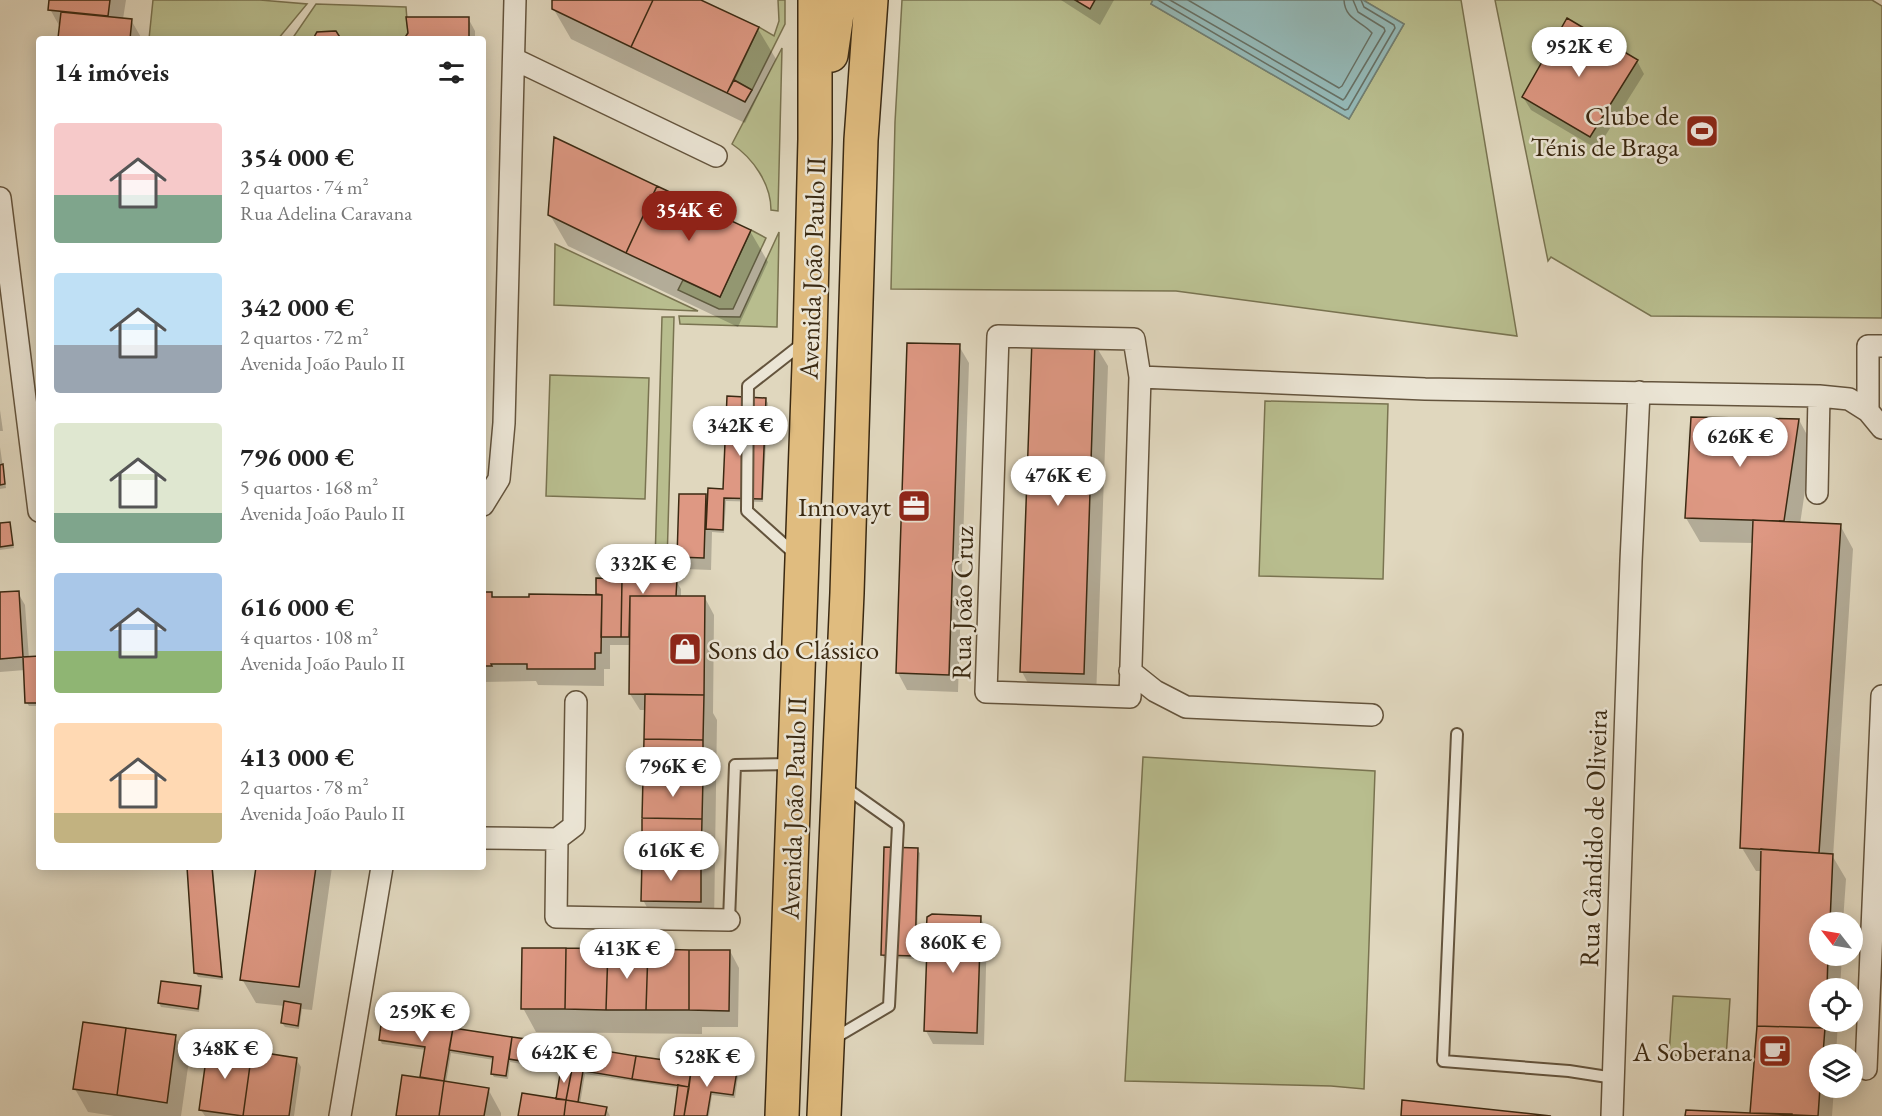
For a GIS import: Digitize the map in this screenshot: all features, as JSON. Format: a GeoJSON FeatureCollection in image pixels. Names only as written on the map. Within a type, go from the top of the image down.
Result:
{"type":"FeatureCollection","features":[{"type":"Feature","properties":{"kind":"main road","name":"Avenida João Paulo II"},"geometry":{"type":"LineString","coordinates":[[782,1116],[810,337],[815,139],[815,0]]}},
{"type":"Feature","properties":{"kind":"main road","name":"Avenida João Paulo II"},"geometry":{"type":"LineString","coordinates":[[815,139],[839,0]]}},
{"type":"Feature","properties":{"kind":"main road","name":"Avenida João Paulo II"},"geometry":{"type":"LineString","coordinates":[[849,0],[861,140]]}},
{"type":"Feature","properties":{"kind":"main road","name":"Avenida João Paulo II"},"geometry":{"type":"LineString","coordinates":[[824,1116],[848,581],[861,140],[871,0]]}},
{"type":"Feature","properties":{"kind":"street"},"geometry":{"type":"LineString","coordinates":[[486,500],[499,478],[504,423],[515,0]]}},
{"type":"Feature","properties":{"kind":"street"},"geometry":{"type":"LineString","coordinates":[[514,59],[716,156]]}},
{"type":"Feature","properties":{"kind":"street"},"geometry":{"type":"LineString","coordinates":[[0,198],[36,488]]}},
{"type":"Feature","properties":{"kind":"street","name":"Rua João Cruz"},"geometry":{"type":"LineString","coordinates":[[998,336],[1134,339],[1140,377],[1130,697],[986,692],[998,336]]}},
{"type":"Feature","properties":{"kind":"street"},"geometry":{"type":"LineString","coordinates":[[1868,411],[1868,346],[1882,346]]}},
{"type":"Feature","properties":{"kind":"street"},"geometry":{"type":"LineString","coordinates":[[1140,377],[1425,389],[1819,396],[1849,399],[1868,411],[1882,428]]}},
{"type":"Feature","properties":{"kind":"street","name":"Rua Cândido de Oliveira"},"geometry":{"type":"LineString","coordinates":[[1612,1116],[1631,561],[1640,392]]}},
{"type":"Feature","properties":{"kind":"street"},"geometry":{"type":"LineString","coordinates":[[1817,493],[1819,396]]}},
{"type":"Feature","properties":{"kind":"street"},"geometry":{"type":"LineString","coordinates":[[1130,671],[1155,691],[1186,706],[1372,715]]}},
{"type":"Feature","properties":{"kind":"street"},"geometry":{"type":"LineString","coordinates":[[1866,1069],[1882,696]]}},
{"type":"Feature","properties":{"kind":"street"},"geometry":{"type":"LineString","coordinates":[[486,838],[557,839],[573,826],[576,702]]}},
{"type":"Feature","properties":{"kind":"street"},"geometry":{"type":"LineString","coordinates":[[557,839],[556,917],[729,920]]}},
{"type":"Feature","properties":{"kind":"street"},"geometry":{"type":"LineString","coordinates":[[340,1116],[381,870]]}},
{"type":"Feature","properties":{"kind":"lane"},"geometry":{"type":"LineString","coordinates":[[803,562],[747,511],[748,386],[810,337]]}},
{"type":"Feature","properties":{"kind":"lane"},"geometry":{"type":"LineString","coordinates":[[1457,734],[1443,1061],[1569,1071],[1614,1078]]}},
{"type":"Feature","properties":{"kind":"lane"},"geometry":{"type":"LineString","coordinates":[[729,920],[735,765],[795,764]]}},
{"type":"Feature","properties":{"kind":"lane"},"geometry":{"type":"LineString","coordinates":[[827,1042],[889,1006],[898,825],[838,782]]}},
{"type":"Feature","properties":{"kind":"green space"},"geometry":{"type":"Polygon","coordinates":[[[153,0],[260,0],[307,4],[280,36],[149,36],[153,0]]]}},
{"type":"Feature","properties":{"kind":"green space"},"geometry":{"type":"Polygon","coordinates":[[[778,0],[785,0],[785,24],[752,90],[734,80],[759,27],[774,36],[779,21],[778,0]]]}},
{"type":"Feature","properties":{"kind":"green space"},"geometry":{"type":"Polygon","coordinates":[[[902,0],[1153,0],[1151,4],[1349,119],[1404,24],[1363,0],[1461,0],[1517,336],[1176,291],[891,289],[895,122],[902,0]]]}},
{"type":"Feature","properties":{"kind":"green space","name":"Clube de Ténis de Braga"},"geometry":{"type":"Polygon","coordinates":[[[1495,0],[1872,0],[1882,6],[1882,318],[1651,316],[1551,257],[1548,261],[1495,0]]]}},
{"type":"Feature","properties":{"kind":"green space"},"geometry":{"type":"Polygon","coordinates":[[[316,4],[406,7],[408,33],[406,36],[339,36],[335,31],[317,32],[315,36],[294,36],[316,4]]]}},
{"type":"Feature","properties":{"kind":"green space"},"geometry":{"type":"Polygon","coordinates":[[[782,48],[778,211],[771,210],[768,191],[754,164],[732,144],[782,48]]]}},
{"type":"Feature","properties":{"kind":"green space"},"geometry":{"type":"Polygon","coordinates":[[[751,230],[766,238],[733,309],[719,309],[678,290],[683,280],[720,297],[751,230]]]}},
{"type":"Feature","properties":{"kind":"green space"},"geometry":{"type":"Polygon","coordinates":[[[779,232],[777,327],[680,324],[679,316],[740,317],[779,232]]]}},
{"type":"Feature","properties":{"kind":"green space"},"geometry":{"type":"Polygon","coordinates":[[[555,244],[698,311],[554,305],[555,244]]]}},
{"type":"Feature","properties":{"kind":"green space"},"geometry":{"type":"Polygon","coordinates":[[[662,317],[674,317],[667,563],[655,562],[662,317]]]}},
{"type":"Feature","properties":{"kind":"green space"},"geometry":{"type":"Polygon","coordinates":[[[550,375],[649,378],[645,499],[546,496],[550,375]]]}},
{"type":"Feature","properties":{"kind":"green space"},"geometry":{"type":"Polygon","coordinates":[[[1265,401],[1388,404],[1383,579],[1259,576],[1265,401]]]}},
{"type":"Feature","properties":{"kind":"green space"},"geometry":{"type":"Polygon","coordinates":[[[1143,757],[1375,771],[1364,1089],[1331,1086],[1125,1081],[1143,757]]]}},
{"type":"Feature","properties":{"kind":"green space"},"geometry":{"type":"Polygon","coordinates":[[[1673,996],[1730,999],[1726,1058],[1669,1055],[1673,996]]]}},
{"type":"Feature","properties":{"kind":"water"},"geometry":{"type":"Polygon","coordinates":[[[1153,0],[1363,0],[1404,24],[1349,119],[1151,4],[1153,0]]]}},
{"type":"Feature","properties":{"kind":"building"},"geometry":{"type":"Polygon","coordinates":[[[49,0],[110,0],[108,16],[48,10],[49,0]]]}},
{"type":"Feature","properties":{"kind":"building"},"geometry":{"type":"Polygon","coordinates":[[[552,0],[653,0],[631,47],[552,9],[552,0]]]}},
{"type":"Feature","properties":{"kind":"building"},"geometry":{"type":"Polygon","coordinates":[[[653,0],[701,0],[759,27],[727,93],[631,47],[653,0]]]}},
{"type":"Feature","properties":{"kind":"building"},"geometry":{"type":"Polygon","coordinates":[[[1075,0],[1095,0],[1090,9],[1075,0]]]}},
{"type":"Feature","properties":{"kind":"building"},"geometry":{"type":"Polygon","coordinates":[[[61,12],[132,19],[130,36],[58,36],[61,12]]]}},
{"type":"Feature","properties":{"kind":"building"},"geometry":{"type":"Polygon","coordinates":[[[406,17],[469,17],[469,36],[406,36],[408,33],[406,17]]]}},
{"type":"Feature","properties":{"kind":"building"},"geometry":{"type":"Polygon","coordinates":[[[1567,18],[1638,60],[1590,137],[1522,97],[1567,18]]]}},
{"type":"Feature","properties":{"kind":"building"},"geometry":{"type":"Polygon","coordinates":[[[336,31],[339,36],[315,36],[317,32],[336,31]]]}},
{"type":"Feature","properties":{"kind":"building"},"geometry":{"type":"Polygon","coordinates":[[[734,80],[752,90],[745,102],[727,93],[734,80]]]}},
{"type":"Feature","properties":{"kind":"building"},"geometry":{"type":"Polygon","coordinates":[[[554,137],[657,186],[626,253],[548,215],[554,137]]]}},
{"type":"Feature","properties":{"kind":"building"},"geometry":{"type":"Polygon","coordinates":[[[657,186],[751,230],[720,297],[626,253],[657,186]]]}},
{"type":"Feature","properties":{"kind":"building"},"geometry":{"type":"Polygon","coordinates":[[[1032,339],[1095,341],[1084,674],[1020,672],[1032,339]]]}},
{"type":"Feature","properties":{"kind":"building"},"geometry":{"type":"Polygon","coordinates":[[[907,343],[960,344],[949,675],[896,673],[907,343]]]}},
{"type":"Feature","properties":{"kind":"building"},"geometry":{"type":"Polygon","coordinates":[[[727,396],[766,398],[762,499],[724,498],[723,530],[706,529],[708,488],[723,489],[727,396]]]}},
{"type":"Feature","properties":{"kind":"building"},"geometry":{"type":"Polygon","coordinates":[[[1691,417],[1799,419],[1784,521],[1685,518],[1691,417]]]}},
{"type":"Feature","properties":{"kind":"building"},"geometry":{"type":"Polygon","coordinates":[[[3,464],[5,484],[0,485],[0,465],[3,464]]]}},
{"type":"Feature","properties":{"kind":"building"},"geometry":{"type":"Polygon","coordinates":[[[679,494],[706,494],[704,558],[677,557],[679,494]]]}},
{"type":"Feature","properties":{"kind":"building"},"geometry":{"type":"Polygon","coordinates":[[[1753,520],[1841,524],[1819,853],[1740,848],[1753,520]]]}},
{"type":"Feature","properties":{"kind":"building"},"geometry":{"type":"Polygon","coordinates":[[[10,522],[13,545],[0,547],[0,523],[10,522]]]}},
{"type":"Feature","properties":{"kind":"building"},"geometry":{"type":"Polygon","coordinates":[[[596,578],[622,579],[621,637],[601,637],[602,595],[596,594],[596,578]]]}},
{"type":"Feature","properties":{"kind":"building"},"geometry":{"type":"Polygon","coordinates":[[[622,579],[677,579],[676,596],[630,596],[629,637],[621,637],[622,579]]]}},
{"type":"Feature","properties":{"kind":"building"},"geometry":{"type":"Polygon","coordinates":[[[19,591],[23,657],[0,659],[0,592],[19,591]]]}},
{"type":"Feature","properties":{"kind":"building"},"geometry":{"type":"Polygon","coordinates":[[[486,592],[492,592],[492,597],[529,597],[529,594],[602,595],[601,653],[595,653],[595,669],[527,669],[527,664],[491,664],[492,666],[486,666],[486,592]]]}},
{"type":"Feature","properties":{"kind":"building"},"geometry":{"type":"Polygon","coordinates":[[[630,596],[705,596],[704,695],[629,694],[630,596]]]}},
{"type":"Feature","properties":{"kind":"building"},"geometry":{"type":"Polygon","coordinates":[[[36,656],[36,703],[25,703],[23,657],[36,656]]]}},
{"type":"Feature","properties":{"kind":"building"},"geometry":{"type":"Polygon","coordinates":[[[645,694],[704,695],[703,740],[644,739],[645,694]]]}},
{"type":"Feature","properties":{"kind":"building"},"geometry":{"type":"Polygon","coordinates":[[[644,739],[703,740],[703,778],[643,778],[644,739]]]}},
{"type":"Feature","properties":{"kind":"building"},"geometry":{"type":"Polygon","coordinates":[[[643,778],[703,778],[702,819],[642,818],[643,778]]]}},
{"type":"Feature","properties":{"kind":"building"},"geometry":{"type":"Polygon","coordinates":[[[642,818],[702,819],[701,862],[642,861],[642,818]]]}},
{"type":"Feature","properties":{"kind":"building"},"geometry":{"type":"Polygon","coordinates":[[[884,847],[918,848],[915,956],[881,955],[884,847]]]}},
{"type":"Feature","properties":{"kind":"building"},"geometry":{"type":"Polygon","coordinates":[[[1761,849],[1833,854],[1830,912],[1809,912],[1809,966],[1828,966],[1827,978],[1809,978],[1809,1028],[1757,1026],[1761,849]]]}},
{"type":"Feature","properties":{"kind":"building"},"geometry":{"type":"Polygon","coordinates":[[[642,861],[701,862],[701,902],[641,901],[642,861]]]}},
{"type":"Feature","properties":{"kind":"building"},"geometry":{"type":"Polygon","coordinates":[[[187,870],[212,870],[222,977],[194,973],[187,870]]]}},
{"type":"Feature","properties":{"kind":"building"},"geometry":{"type":"Polygon","coordinates":[[[256,870],[316,870],[299,987],[240,980],[256,870]]]}},
{"type":"Feature","properties":{"kind":"building"},"geometry":{"type":"Polygon","coordinates":[[[932,914],[981,916],[977,1033],[924,1031],[927,948],[930,948],[931,940],[926,936],[927,917],[932,914]]]}},
{"type":"Feature","properties":{"kind":"building"},"geometry":{"type":"Polygon","coordinates":[[[522,948],[566,948],[565,1009],[521,1009],[522,948]]]}},
{"type":"Feature","properties":{"kind":"building"},"geometry":{"type":"Polygon","coordinates":[[[566,948],[608,949],[606,1010],[565,1009],[566,948]]]}},
{"type":"Feature","properties":{"kind":"building"},"geometry":{"type":"Polygon","coordinates":[[[608,949],[648,949],[646,1010],[606,1010],[608,949]]]}},
{"type":"Feature","properties":{"kind":"building"},"geometry":{"type":"Polygon","coordinates":[[[648,949],[689,950],[689,1010],[646,1010],[648,949]]]}},
{"type":"Feature","properties":{"kind":"building"},"geometry":{"type":"Polygon","coordinates":[[[689,950],[730,950],[729,1011],[689,1010],[689,950]]]}},
{"type":"Feature","properties":{"kind":"building"},"geometry":{"type":"Polygon","coordinates":[[[161,981],[201,986],[198,1009],[158,1003],[161,981]]]}},
{"type":"Feature","properties":{"kind":"building"},"geometry":{"type":"Polygon","coordinates":[[[284,1001],[301,1004],[298,1026],[281,1023],[284,1001]]]}},
{"type":"Feature","properties":{"kind":"building"},"geometry":{"type":"Polygon","coordinates":[[[382,1017],[453,1028],[444,1081],[420,1077],[425,1047],[379,1040],[382,1017]]]}},
{"type":"Feature","properties":{"kind":"building"},"geometry":{"type":"Polygon","coordinates":[[[83,1022],[126,1028],[117,1095],[73,1089],[83,1022]]]}},
{"type":"Feature","properties":{"kind":"building"},"geometry":{"type":"Polygon","coordinates":[[[1757,1026],[1809,1028],[1809,1032],[1825,1032],[1824,1044],[1809,1044],[1809,1098],[1819,1098],[1818,1116],[1750,1113],[1757,1026]]]}},
{"type":"Feature","properties":{"kind":"building"},"geometry":{"type":"Polygon","coordinates":[[[126,1028],[176,1035],[167,1103],[117,1095],[126,1028]]]}},
{"type":"Feature","properties":{"kind":"building"},"geometry":{"type":"Polygon","coordinates":[[[453,1028],[512,1037],[506,1076],[491,1074],[493,1057],[449,1050],[453,1028]]]}},
{"type":"Feature","properties":{"kind":"building"},"geometry":{"type":"Polygon","coordinates":[[[512,1037],[575,1046],[572,1069],[509,1059],[512,1037]]]}},
{"type":"Feature","properties":{"kind":"building"},"geometry":{"type":"Polygon","coordinates":[[[688,1040],[713,1040],[711,1067],[688,1063],[688,1040]]]}},
{"type":"Feature","properties":{"kind":"building"},"geometry":{"type":"Polygon","coordinates":[[[208,1045],[252,1051],[243,1116],[199,1110],[208,1045]]]}},
{"type":"Feature","properties":{"kind":"building"},"geometry":{"type":"Polygon","coordinates":[[[575,1046],[636,1056],[632,1079],[572,1069],[575,1046]]]}},
{"type":"Feature","properties":{"kind":"building"},"geometry":{"type":"Polygon","coordinates":[[[252,1051],[297,1058],[289,1116],[243,1116],[252,1051]]]}},
{"type":"Feature","properties":{"kind":"building"},"geometry":{"type":"Polygon","coordinates":[[[636,1056],[692,1064],[689,1087],[632,1079],[636,1056]]]}},
{"type":"Feature","properties":{"kind":"building"},"geometry":{"type":"Polygon","coordinates":[[[692,1064],[737,1071],[733,1095],[711,1092],[707,1116],[684,1116],[692,1064]]]}},
{"type":"Feature","properties":{"kind":"building"},"geometry":{"type":"Polygon","coordinates":[[[561,1068],[572,1069],[566,1100],[556,1099],[561,1068]]]}},
{"type":"Feature","properties":{"kind":"building"},"geometry":{"type":"Polygon","coordinates":[[[572,1069],[583,1071],[578,1102],[566,1100],[572,1069]]]}},
{"type":"Feature","properties":{"kind":"building"},"geometry":{"type":"Polygon","coordinates":[[[402,1075],[444,1081],[439,1116],[396,1116],[402,1075]]]}},
{"type":"Feature","properties":{"kind":"building"},"geometry":{"type":"Polygon","coordinates":[[[444,1081],[489,1088],[484,1116],[439,1116],[444,1081]]]}},
{"type":"Feature","properties":{"kind":"building"},"geometry":{"type":"Polygon","coordinates":[[[678,1085],[689,1087],[684,1116],[674,1116],[678,1085]]]}},
{"type":"Feature","properties":{"kind":"building"},"geometry":{"type":"Polygon","coordinates":[[[522,1093],[566,1100],[564,1116],[518,1116],[522,1093]]]}},
{"type":"Feature","properties":{"kind":"building"},"geometry":{"type":"Polygon","coordinates":[[[566,1100],[607,1107],[605,1116],[564,1116],[566,1100]]]}},
{"type":"Feature","properties":{"kind":"building"},"geometry":{"type":"Polygon","coordinates":[[[1402,1100],[1551,1116],[1401,1116],[1402,1100]]]}},
{"type":"Feature","properties":{"kind":"building"},"geometry":{"type":"Polygon","coordinates":[[[1686,1110],[1792,1114],[1792,1116],[1685,1116],[1686,1110]]]}},
{"type":"Feature","properties":{"kind":"place","name":"Clube de Ténis de Braga"},"geometry":{"type":"Point","coordinates":[1702,131]}},
{"type":"Feature","properties":{"kind":"place","name":"Innovayt"},"geometry":{"type":"Point","coordinates":[914,506]}},
{"type":"Feature","properties":{"kind":"place","name":"Sons do Clássico"},"geometry":{"type":"Point","coordinates":[685,649]}},
{"type":"Feature","properties":{"kind":"place","name":"A Soberana"},"geometry":{"type":"Point","coordinates":[1775,1051]}}]}
